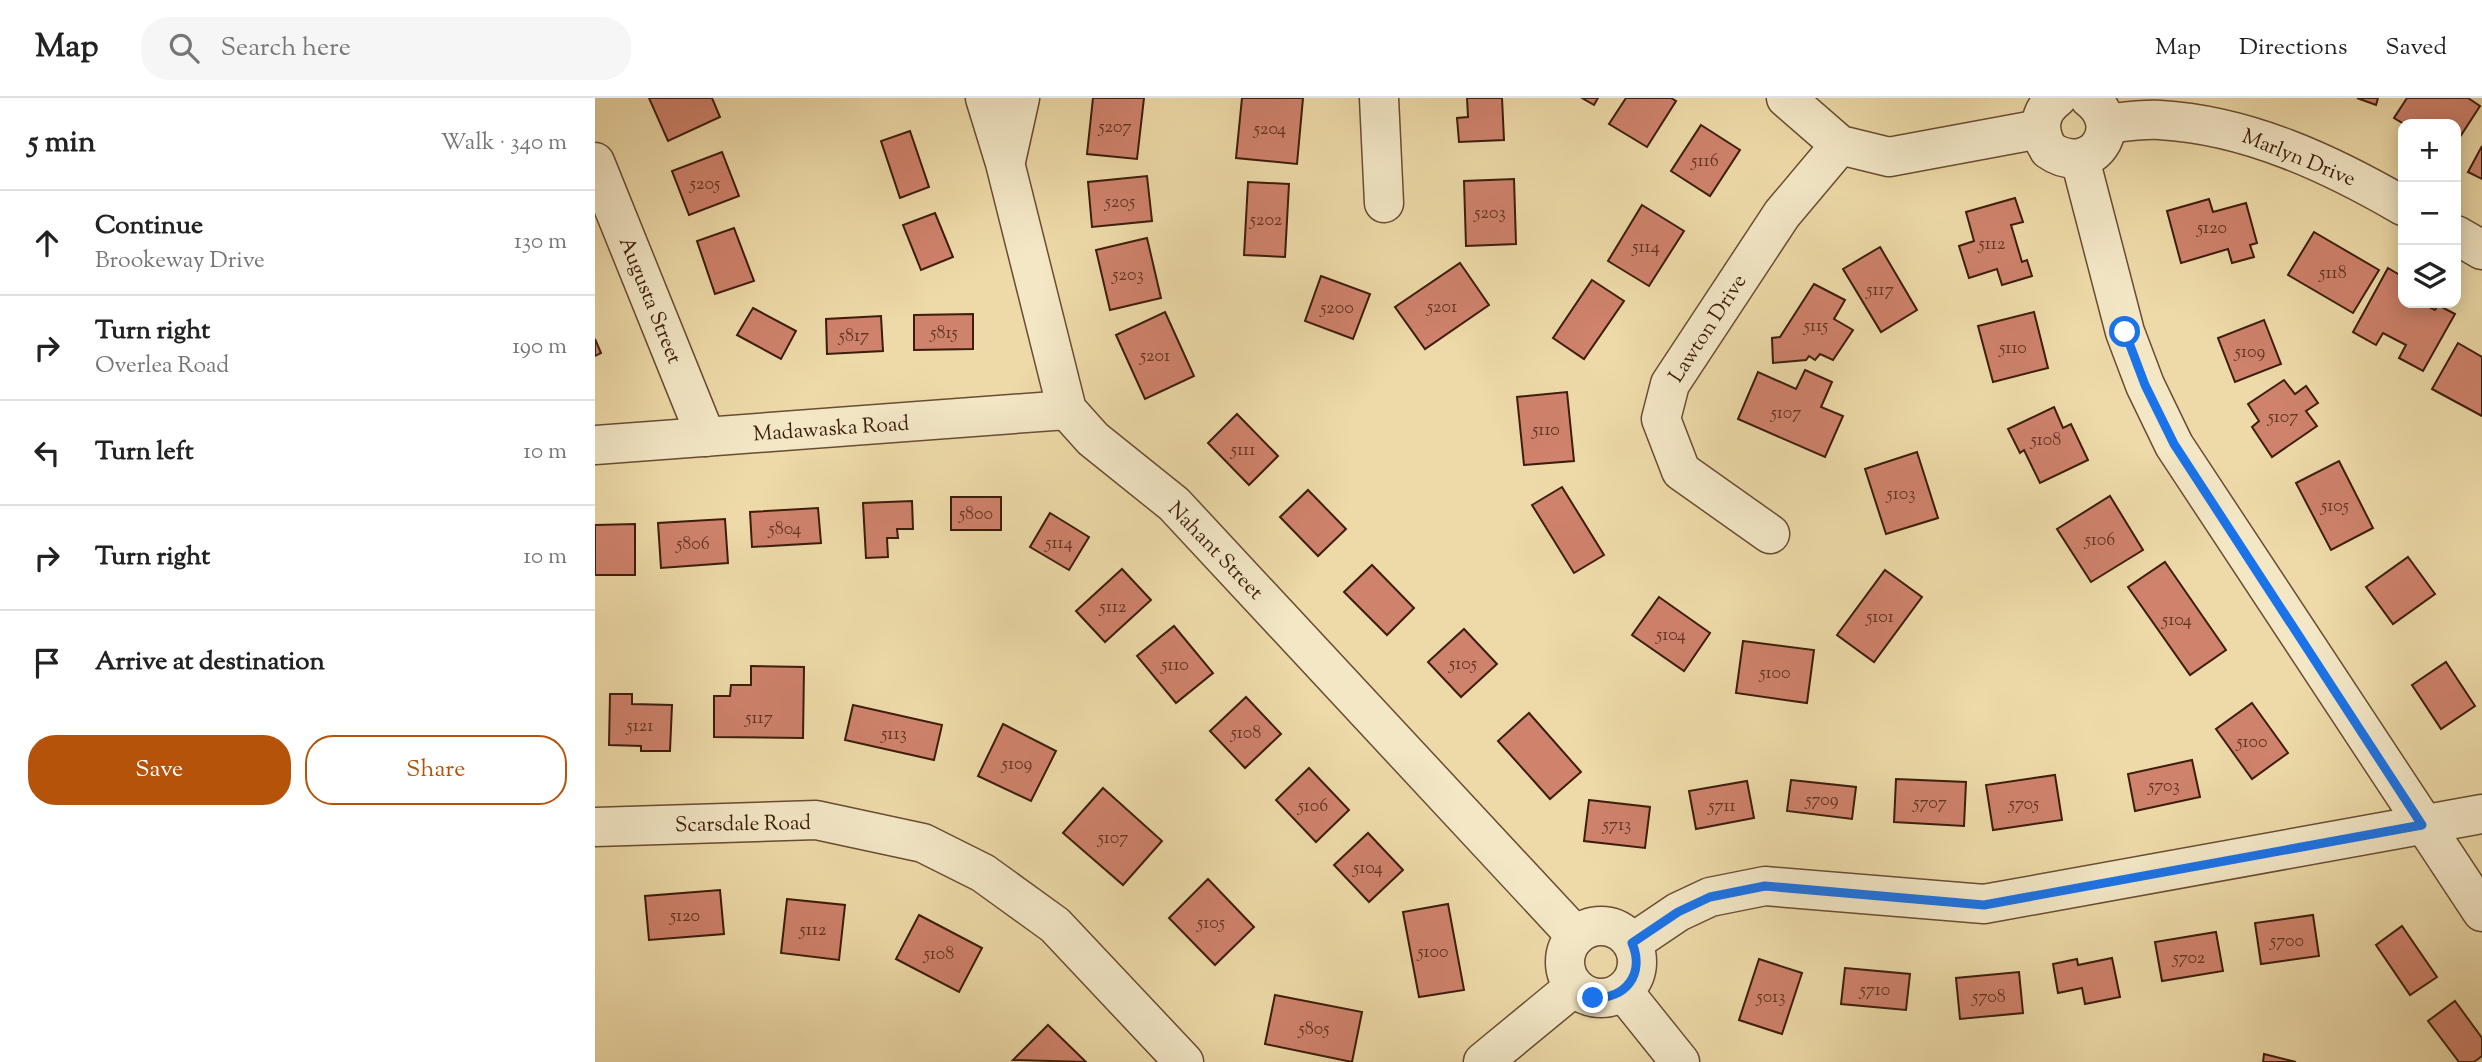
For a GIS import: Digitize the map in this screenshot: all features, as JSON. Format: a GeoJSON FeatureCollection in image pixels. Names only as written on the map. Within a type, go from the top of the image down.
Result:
{"type":"FeatureCollection","features":[{"type":"Feature","properties":{"kind":"street","name":"Nahant Street"},"geometry":{"type":"LineString","coordinates":[[985,98],[1005,163],[1067,410],[1093,439],[1174,504],[1576,936]]}},
{"type":"Feature","properties":{"kind":"street"},"geometry":{"type":"LineString","coordinates":[[1005,163],[1020,98]]}},
{"type":"Feature","properties":{"kind":"street"},"geometry":{"type":"LineString","coordinates":[[1379,98],[1384,203]]}},
{"type":"Feature","properties":{"kind":"street"},"geometry":{"type":"LineString","coordinates":[[1786,98],[1840,145],[1889,156],[2048,114],[2049,150],[2069,159],[2080,159],[2097,150],[2102,142],[2097,111]]}},
{"type":"Feature","properties":{"kind":"street","name":"Marlyn Drive"},"geometry":{"type":"LineString","coordinates":[[2097,111],[2230,130],[2284,147],[2356,179],[2398,202]]}},
{"type":"Feature","properties":{"kind":"street","name":"Lawton Drive"},"geometry":{"type":"LineString","coordinates":[[1770,534],[1681,471],[1661,419],[1669,384],[1782,214],[1840,145]]}},
{"type":"Feature","properties":{"kind":"street"},"geometry":{"type":"LineString","coordinates":[[2080,159],[2125,332],[2145,385],[2174,444],[2422,825],[2482,912]]}},
{"type":"Feature","properties":{"kind":"street","name":"Augusta Street"},"geometry":{"type":"LineString","coordinates":[[595,162],[706,437]]}},
{"type":"Feature","properties":{"kind":"street"},"geometry":{"type":"LineString","coordinates":[[2461,238],[2482,250]]}},
{"type":"Feature","properties":{"kind":"street","name":"Madawaska Road"},"geometry":{"type":"LineString","coordinates":[[595,445],[1067,410]]}},
{"type":"Feature","properties":{"kind":"street"},"geometry":{"type":"LineString","coordinates":[[1632,943],[1678,912],[1710,897],[1765,886],[1984,905],[2482,814]]}},
{"type":"Feature","properties":{"kind":"street","name":"Scarsdale Road"},"geometry":{"type":"LineString","coordinates":[[595,827],[816,820],[923,844],[983,873],[1055,925],[1184,1062]]}},
{"type":"Feature","properties":{"kind":"street"},"geometry":{"type":"LineString","coordinates":[[1595,926],[1605,926],[1625,935],[1632,943],[1637,963],[1631,983],[1623,991],[1614,996],[1593,998],[1574,987],[1565,967],[1569,945],[1576,936],[1595,926]]}},
{"type":"Feature","properties":{"kind":"street"},"geometry":{"type":"LineString","coordinates":[[1483,1062],[1574,987]]}},
{"type":"Feature","properties":{"kind":"street"},"geometry":{"type":"LineString","coordinates":[[1623,991],[1680,1062]]}},
{"type":"Feature","properties":{"kind":"building"},"geometry":{"type":"Polygon","coordinates":[[[649,98],[712,98],[720,117],[668,141],[649,98]]]}},
{"type":"Feature","properties":{"kind":"building"},"geometry":{"type":"Polygon","coordinates":[[[1093,98],[1144,98],[1137,159],[1087,154],[1093,98]]]}},
{"type":"Feature","properties":{"kind":"building"},"geometry":{"type":"Polygon","coordinates":[[[1242,98],[1303,98],[1297,164],[1236,158],[1242,98]]]}},
{"type":"Feature","properties":{"kind":"building"},"geometry":{"type":"Polygon","coordinates":[[[1467,98],[1502,98],[1504,140],[1459,142],[1457,118],[1468,117],[1467,98]]]}},
{"type":"Feature","properties":{"kind":"building"},"geometry":{"type":"Polygon","coordinates":[[[1582,98],[1598,98],[1594,105],[1582,98]]]}},
{"type":"Feature","properties":{"kind":"building"},"geometry":{"type":"Polygon","coordinates":[[[1626,98],[1671,98],[1676,101],[1647,147],[1609,124],[1626,98]]]}},
{"type":"Feature","properties":{"kind":"building"},"geometry":{"type":"Polygon","coordinates":[[[2357,98],[2378,98],[2376,105],[2357,98]]]}},
{"type":"Feature","properties":{"kind":"building"},"geometry":{"type":"Polygon","coordinates":[[[2407,98],[2468,98],[2480,106],[2461,135],[2461,119],[2398,120],[2394,118],[2407,98]]]}},
{"type":"Feature","properties":{"kind":"building"},"geometry":{"type":"Polygon","coordinates":[[[1701,125],[1740,150],[1710,196],[1671,171],[1701,125]]]}},
{"type":"Feature","properties":{"kind":"building"},"geometry":{"type":"Polygon","coordinates":[[[910,131],[929,187],[900,198],[881,141],[910,131]]]}},
{"type":"Feature","properties":{"kind":"building"},"geometry":{"type":"Polygon","coordinates":[[[2482,146],[2482,179],[2468,172],[2482,146]]]}},
{"type":"Feature","properties":{"kind":"building"},"geometry":{"type":"Polygon","coordinates":[[[722,152],[739,196],[689,215],[672,171],[722,152]]]}},
{"type":"Feature","properties":{"kind":"building"},"geometry":{"type":"Polygon","coordinates":[[[1147,176],[1152,221],[1092,227],[1088,182],[1147,176]]]}},
{"type":"Feature","properties":{"kind":"building"},"geometry":{"type":"Polygon","coordinates":[[[1514,179],[1516,244],[1466,246],[1464,181],[1514,179]]]}},
{"type":"Feature","properties":{"kind":"building"},"geometry":{"type":"Polygon","coordinates":[[[1248,182],[1289,184],[1285,257],[1244,255],[1248,182]]]}},
{"type":"Feature","properties":{"kind":"building"},"geometry":{"type":"Polygon","coordinates":[[[2015,198],[2023,222],[2011,225],[2022,262],[2027,260],[2032,276],[2002,285],[1997,269],[1969,278],[1959,246],[1974,241],[1966,212],[2015,198]]]}},
{"type":"Feature","properties":{"kind":"building"},"geometry":{"type":"Polygon","coordinates":[[[2209,199],[2213,212],[2246,203],[2257,243],[2250,245],[2254,257],[2232,263],[2228,249],[2181,263],[2167,211],[2209,199]]]}},
{"type":"Feature","properties":{"kind":"building"},"geometry":{"type":"Polygon","coordinates":[[[1642,205],[1684,231],[1649,286],[1608,261],[1642,205]]]}},
{"type":"Feature","properties":{"kind":"building"},"geometry":{"type":"Polygon","coordinates":[[[935,213],[953,257],[921,270],[903,225],[935,213]]]}},
{"type":"Feature","properties":{"kind":"building"},"geometry":{"type":"Polygon","coordinates":[[[734,228],[754,281],[715,294],[697,241],[734,228]]]}},
{"type":"Feature","properties":{"kind":"building"},"geometry":{"type":"Polygon","coordinates":[[[2314,232],[2379,270],[2353,313],[2288,275],[2314,232]]]}},
{"type":"Feature","properties":{"kind":"building"},"geometry":{"type":"Polygon","coordinates":[[[1147,238],[1161,298],[1110,310],[1096,250],[1147,238]]]}},
{"type":"Feature","properties":{"kind":"building"},"geometry":{"type":"Polygon","coordinates":[[[1880,247],[1917,310],[1881,332],[1843,269],[1880,247]]]}},
{"type":"Feature","properties":{"kind":"building"},"geometry":{"type":"Polygon","coordinates":[[[1460,263],[1489,305],[1425,349],[1395,307],[1460,263]]]}},
{"type":"Feature","properties":{"kind":"building"},"geometry":{"type":"Polygon","coordinates":[[[2388,268],[2398,274],[2398,308],[2444,308],[2455,314],[2423,371],[2399,358],[2406,345],[2383,333],[2376,345],[2353,332],[2388,268]]]}},
{"type":"Feature","properties":{"kind":"building"},"geometry":{"type":"Polygon","coordinates":[[[1321,276],[1370,294],[1353,339],[1305,321],[1321,276]]]}},
{"type":"Feature","properties":{"kind":"building"},"geometry":{"type":"Polygon","coordinates":[[[1592,280],[1624,301],[1584,359],[1553,338],[1592,280]]]}},
{"type":"Feature","properties":{"kind":"building"},"geometry":{"type":"Polygon","coordinates":[[[1814,284],[1845,300],[1834,319],[1853,330],[1833,360],[1820,354],[1815,360],[1809,356],[1806,360],[1773,363],[1772,338],[1780,337],[1814,284]]]}},
{"type":"Feature","properties":{"kind":"building"},"geometry":{"type":"Polygon","coordinates":[[[753,308],[796,331],[781,359],[737,335],[753,308]]]}},
{"type":"Feature","properties":{"kind":"building"},"geometry":{"type":"Polygon","coordinates":[[[1165,312],[1194,376],[1145,399],[1116,335],[1165,312]]]}},
{"type":"Feature","properties":{"kind":"building"},"geometry":{"type":"Polygon","coordinates":[[[2034,312],[2048,368],[1993,382],[1978,326],[2034,312]]]}},
{"type":"Feature","properties":{"kind":"building"},"geometry":{"type":"Polygon","coordinates":[[[973,314],[973,349],[914,350],[914,315],[973,314]]]}},
{"type":"Feature","properties":{"kind":"building"},"geometry":{"type":"Polygon","coordinates":[[[881,316],[883,351],[827,354],[826,319],[881,316]]]}},
{"type":"Feature","properties":{"kind":"building"},"geometry":{"type":"Polygon","coordinates":[[[2264,320],[2281,364],[2235,382],[2218,338],[2264,320]]]}},
{"type":"Feature","properties":{"kind":"building"},"geometry":{"type":"Polygon","coordinates":[[[595,339],[601,353],[595,356],[595,339]]]}},
{"type":"Feature","properties":{"kind":"building"},"geometry":{"type":"Polygon","coordinates":[[[2458,343],[2482,357],[2482,416],[2432,389],[2458,343]]]}},
{"type":"Feature","properties":{"kind":"building"},"geometry":{"type":"Polygon","coordinates":[[[1805,370],[1832,382],[1821,407],[1843,416],[1825,457],[1738,419],[1758,372],[1796,389],[1805,370]]]}},
{"type":"Feature","properties":{"kind":"building"},"geometry":{"type":"Polygon","coordinates":[[[2284,380],[2295,394],[2306,386],[2318,403],[2306,411],[2317,426],[2272,457],[2252,427],[2259,421],[2248,404],[2284,380]]]}},
{"type":"Feature","properties":{"kind":"building"},"geometry":{"type":"Polygon","coordinates":[[[1567,392],[1574,461],[1524,465],[1517,397],[1567,392]]]}},
{"type":"Feature","properties":{"kind":"building"},"geometry":{"type":"Polygon","coordinates":[[[2054,407],[2063,428],[2071,424],[2088,460],[2040,483],[2024,450],[2020,453],[2008,429],[2054,407]]]}},
{"type":"Feature","properties":{"kind":"building"},"geometry":{"type":"Polygon","coordinates":[[[1237,414],[1278,456],[1249,485],[1208,443],[1237,414]]]}},
{"type":"Feature","properties":{"kind":"building"},"geometry":{"type":"Polygon","coordinates":[[[1917,452],[1938,518],[1886,534],[1865,469],[1917,452]]]}},
{"type":"Feature","properties":{"kind":"building"},"geometry":{"type":"Polygon","coordinates":[[[2339,461],[2373,528],[2331,550],[2296,483],[2339,461]]]}},
{"type":"Feature","properties":{"kind":"building"},"geometry":{"type":"Polygon","coordinates":[[[1562,487],[1604,555],[1574,573],[1532,505],[1562,487]]]}},
{"type":"Feature","properties":{"kind":"building"},"geometry":{"type":"Polygon","coordinates":[[[1308,490],[1346,529],[1318,556],[1280,517],[1308,490]]]}},
{"type":"Feature","properties":{"kind":"building"},"geometry":{"type":"Polygon","coordinates":[[[2110,496],[2143,550],[2091,582],[2057,529],[2110,496]]]}},
{"type":"Feature","properties":{"kind":"building"},"geometry":{"type":"Polygon","coordinates":[[[951,497],[1001,497],[1001,530],[951,530],[951,497]]]}},
{"type":"Feature","properties":{"kind":"building"},"geometry":{"type":"Polygon","coordinates":[[[912,501],[913,529],[897,529],[898,538],[887,538],[888,557],[866,558],[863,503],[912,501]]]}},
{"type":"Feature","properties":{"kind":"building"},"geometry":{"type":"Polygon","coordinates":[[[818,508],[821,543],[752,547],[750,512],[818,508]]]}},
{"type":"Feature","properties":{"kind":"building"},"geometry":{"type":"Polygon","coordinates":[[[1050,513],[1089,537],[1069,570],[1030,547],[1050,513]]]}},
{"type":"Feature","properties":{"kind":"building"},"geometry":{"type":"Polygon","coordinates":[[[725,519],[728,563],[661,568],[658,523],[725,519]]]}},
{"type":"Feature","properties":{"kind":"building"},"geometry":{"type":"Polygon","coordinates":[[[635,524],[635,575],[595,575],[595,525],[635,524]]]}},
{"type":"Feature","properties":{"kind":"building"},"geometry":{"type":"Polygon","coordinates":[[[2408,557],[2435,594],[2393,624],[2366,587],[2408,557]]]}},
{"type":"Feature","properties":{"kind":"building"},"geometry":{"type":"Polygon","coordinates":[[[2165,562],[2226,650],[2190,675],[2128,587],[2165,562]]]}},
{"type":"Feature","properties":{"kind":"building"},"geometry":{"type":"Polygon","coordinates":[[[1372,565],[1414,608],[1387,635],[1344,592],[1372,565]]]}},
{"type":"Feature","properties":{"kind":"building"},"geometry":{"type":"Polygon","coordinates":[[[1122,569],[1151,600],[1105,642],[1076,611],[1122,569]]]}},
{"type":"Feature","properties":{"kind":"building"},"geometry":{"type":"Polygon","coordinates":[[[1885,570],[1922,597],[1874,662],[1837,635],[1885,570]]]}},
{"type":"Feature","properties":{"kind":"building"},"geometry":{"type":"Polygon","coordinates":[[[1659,597],[1710,633],[1684,671],[1632,635],[1659,597]]]}},
{"type":"Feature","properties":{"kind":"building"},"geometry":{"type":"Polygon","coordinates":[[[1174,626],[1213,673],[1176,703],[1137,656],[1174,626]]]}},
{"type":"Feature","properties":{"kind":"building"},"geometry":{"type":"Polygon","coordinates":[[[1464,629],[1497,664],[1461,697],[1428,662],[1464,629]]]}},
{"type":"Feature","properties":{"kind":"building"},"geometry":{"type":"Polygon","coordinates":[[[1743,641],[1814,650],[1807,703],[1736,693],[1743,641]]]}},
{"type":"Feature","properties":{"kind":"building"},"geometry":{"type":"Polygon","coordinates":[[[2446,662],[2475,706],[2441,729],[2412,685],[2446,662]]]}},
{"type":"Feature","properties":{"kind":"building"},"geometry":{"type":"Polygon","coordinates":[[[751,666],[804,667],[803,738],[714,737],[714,696],[730,696],[731,685],[751,685],[751,666]]]}},
{"type":"Feature","properties":{"kind":"building"},"geometry":{"type":"Polygon","coordinates":[[[610,694],[632,694],[632,704],[672,705],[670,751],[641,751],[641,746],[609,745],[610,694]]]}},
{"type":"Feature","properties":{"kind":"building"},"geometry":{"type":"Polygon","coordinates":[[[1246,697],[1281,734],[1245,768],[1210,731],[1246,697]]]}},
{"type":"Feature","properties":{"kind":"building"},"geometry":{"type":"Polygon","coordinates":[[[2252,703],[2288,753],[2252,779],[2216,729],[2252,703]]]}},
{"type":"Feature","properties":{"kind":"building"},"geometry":{"type":"Polygon","coordinates":[[[853,705],[942,725],[934,760],[845,740],[853,705]]]}},
{"type":"Feature","properties":{"kind":"building"},"geometry":{"type":"Polygon","coordinates":[[[1529,713],[1581,772],[1550,799],[1498,741],[1529,713]]]}},
{"type":"Feature","properties":{"kind":"building"},"geometry":{"type":"Polygon","coordinates":[[[1003,724],[1056,751],[1031,801],[978,776],[1003,724]]]}},
{"type":"Feature","properties":{"kind":"building"},"geometry":{"type":"Polygon","coordinates":[[[2192,760],[2200,797],[2135,811],[2128,774],[2192,760]]]}},
{"type":"Feature","properties":{"kind":"building"},"geometry":{"type":"Polygon","coordinates":[[[1309,768],[1349,810],[1316,842],[1276,800],[1309,768]]]}},
{"type":"Feature","properties":{"kind":"building"},"geometry":{"type":"Polygon","coordinates":[[[2055,775],[2062,820],[1993,830],[1986,785],[2055,775]]]}},
{"type":"Feature","properties":{"kind":"building"},"geometry":{"type":"Polygon","coordinates":[[[1896,779],[1966,782],[1964,826],[1894,822],[1896,779]]]}},
{"type":"Feature","properties":{"kind":"building"},"geometry":{"type":"Polygon","coordinates":[[[1791,780],[1856,787],[1852,819],[1787,811],[1791,780]]]}},
{"type":"Feature","properties":{"kind":"building"},"geometry":{"type":"Polygon","coordinates":[[[1747,781],[1754,818],[1696,829],[1689,791],[1747,781]]]}},
{"type":"Feature","properties":{"kind":"building"},"geometry":{"type":"Polygon","coordinates":[[[1103,788],[1162,841],[1123,885],[1063,833],[1103,788]]]}},
{"type":"Feature","properties":{"kind":"building"},"geometry":{"type":"Polygon","coordinates":[[[1589,800],[1650,807],[1645,848],[1584,841],[1589,800]]]}},
{"type":"Feature","properties":{"kind":"building"},"geometry":{"type":"Polygon","coordinates":[[[1368,833],[1403,870],[1369,902],[1334,865],[1368,833]]]}},
{"type":"Feature","properties":{"kind":"building"},"geometry":{"type":"Polygon","coordinates":[[[1208,879],[1254,927],[1215,965],[1169,918],[1208,879]]]}},
{"type":"Feature","properties":{"kind":"building"},"geometry":{"type":"Polygon","coordinates":[[[720,890],[724,934],[649,940],[645,896],[720,890]]]}},
{"type":"Feature","properties":{"kind":"building"},"geometry":{"type":"Polygon","coordinates":[[[787,899],[845,905],[839,960],[781,953],[787,899]]]}},
{"type":"Feature","properties":{"kind":"building"},"geometry":{"type":"Polygon","coordinates":[[[1448,904],[1464,990],[1419,997],[1403,912],[1448,904]]]}},
{"type":"Feature","properties":{"kind":"building"},"geometry":{"type":"Polygon","coordinates":[[[919,915],[982,948],[959,992],[896,959],[919,915]]]}},
{"type":"Feature","properties":{"kind":"building"},"geometry":{"type":"Polygon","coordinates":[[[2313,915],[2319,956],[2261,964],[2255,923],[2313,915]]]}},
{"type":"Feature","properties":{"kind":"building"},"geometry":{"type":"Polygon","coordinates":[[[2402,926],[2437,977],[2410,995],[2376,945],[2402,926]]]}},
{"type":"Feature","properties":{"kind":"building"},"geometry":{"type":"Polygon","coordinates":[[[2216,932],[2223,971],[2162,981],[2155,942],[2216,932]]]}},
{"type":"Feature","properties":{"kind":"building"},"geometry":{"type":"Polygon","coordinates":[[[2112,958],[2120,997],[2085,1004],[2082,988],[2058,993],[2053,964],[2077,959],[2078,965],[2112,958]]]}},
{"type":"Feature","properties":{"kind":"building"},"geometry":{"type":"Polygon","coordinates":[[[1759,959],[1802,973],[1782,1034],[1739,1020],[1759,959]]]}},
{"type":"Feature","properties":{"kind":"building"},"geometry":{"type":"Polygon","coordinates":[[[1845,968],[1910,974],[1906,1010],[1841,1004],[1845,968]]]}},
{"type":"Feature","properties":{"kind":"building"},"geometry":{"type":"Polygon","coordinates":[[[2019,972],[2023,1013],[1960,1019],[1956,978],[2019,972]]]}},
{"type":"Feature","properties":{"kind":"building"},"geometry":{"type":"Polygon","coordinates":[[[1275,995],[1362,1012],[1352,1062],[1265,1044],[1275,995]]]}},
{"type":"Feature","properties":{"kind":"building"},"geometry":{"type":"Polygon","coordinates":[[[2455,1001],[2482,1038],[2482,1056],[2474,1062],[2459,1062],[2428,1021],[2455,1001]]]}},
{"type":"Feature","properties":{"kind":"building"},"geometry":{"type":"Polygon","coordinates":[[[1048,1025],[1086,1062],[1013,1060],[1048,1025]]]}},
{"type":"Feature","properties":{"kind":"building"},"geometry":{"type":"Polygon","coordinates":[[[2264,1054],[2296,1062],[2263,1062],[2264,1054]]]}},
{"type":"Feature","properties":{"kind":"route"},"geometry":{"type":"LineString","coordinates":[[1593,998],[1614,996],[1631,983],[1636,974],[1637,963],[1632,943],[1678,912],[1710,897],[1765,886],[1984,905],[2422,825],[2174,444],[2145,385],[2125,332]]}}]}
